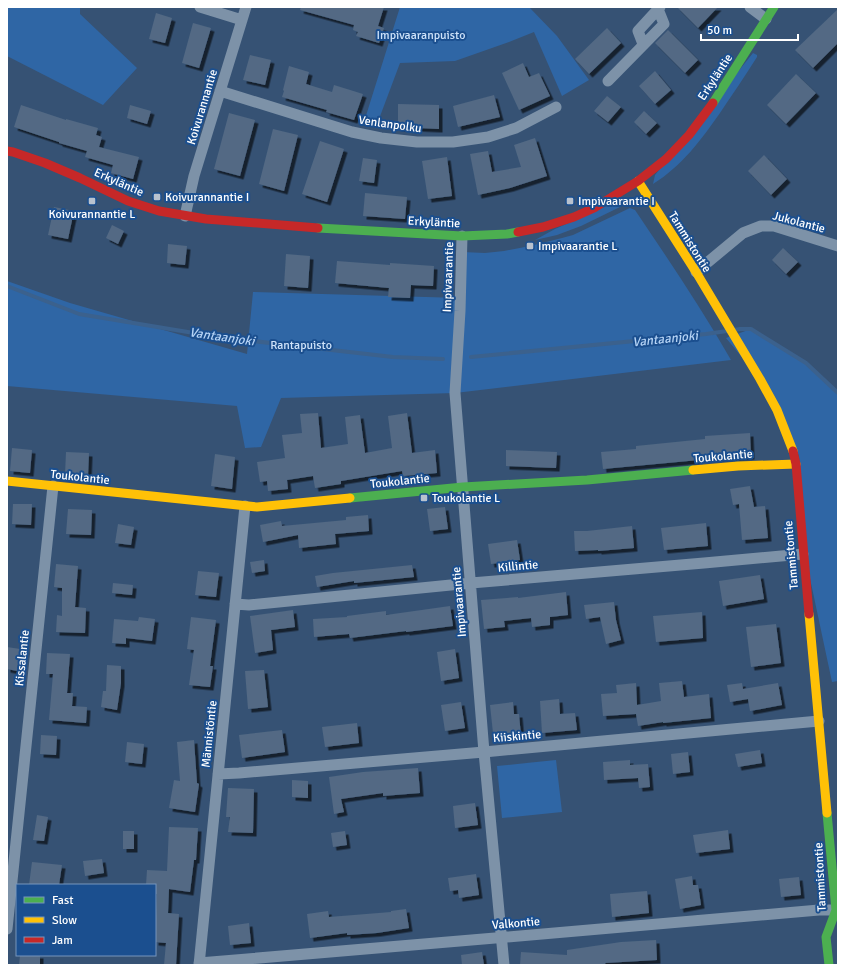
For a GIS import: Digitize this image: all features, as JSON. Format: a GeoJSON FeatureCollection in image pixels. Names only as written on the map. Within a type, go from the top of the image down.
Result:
{"type":"FeatureCollection","features":[{"type":"Feature","properties":{"kind":"street"},"geometry":{"type":"LineString","coordinates":[[200,7],[242,20]]}},
{"type":"Feature","properties":{"kind":"street","name":"Koivurannantie"},"geometry":{"type":"LineString","coordinates":[[185,216],[194,176],[246,7]]}},
{"type":"Feature","properties":{"kind":"street"},"geometry":{"type":"LineString","coordinates":[[750,7],[766,19]]}},
{"type":"Feature","properties":{"kind":"street","name":"Erkyläntie"},"geometry":{"type":"LineString","coordinates":[[7,152],[13,152],[45,163],[128,201],[159,211],[185,216],[336,229],[462,236],[507,234],[543,227],[574,217],[594,208],[638,181],[666,159],[689,135],[716,99],[774,7]]}},
{"type":"Feature","properties":{"kind":"street"},"geometry":{"type":"LineString","coordinates":[[608,81],[664,24],[659,8]]}},
{"type":"Feature","properties":{"kind":"street","name":"Venlanpolku"},"geometry":{"type":"LineString","coordinates":[[220,91],[352,132],[381,138],[417,142],[453,142],[488,137],[516,128],[556,107]]}},
{"type":"Feature","properties":{"kind":"street","name":"Tammistontie"},"geometry":{"type":"LineString","coordinates":[[638,181],[696,272],[760,379],[777,410],[796,464],[803,554],[837,910],[826,937],[829,965]]}},
{"type":"Feature","properties":{"kind":"street","name":"Jukolantie"},"geometry":{"type":"LineString","coordinates":[[696,272],[743,233],[761,226],[774,226],[838,246]]}},
{"type":"Feature","properties":{"kind":"street","name":"Impivaarantie"},"geometry":{"type":"LineString","coordinates":[[462,236],[460,311],[455,393],[484,752],[504,965]]}},
{"type":"Feature","properties":{"kind":"street","name":"Toukolantie"},"geometry":{"type":"LineString","coordinates":[[7,481],[257,507],[463,487],[587,480],[738,466],[796,464]]}},
{"type":"Feature","properties":{"kind":"street","name":"Kissalantie"},"geometry":{"type":"LineString","coordinates":[[7,929],[53,486]]}},
{"type":"Feature","properties":{"kind":"street","name":"Männistöntie"},"geometry":{"type":"LineString","coordinates":[[199,964],[245,506]]}},
{"type":"Feature","properties":{"kind":"street","name":"Killintie"},"geometry":{"type":"LineString","coordinates":[[235,604],[249,605],[471,583],[803,554]]}},
{"type":"Feature","properties":{"kind":"street","name":"Kiiskintie"},"geometry":{"type":"LineString","coordinates":[[218,774],[239,774],[819,721]]}},
{"type":"Feature","properties":{"kind":"street","name":"Valkontie"},"geometry":{"type":"LineString","coordinates":[[199,964],[819,910],[837,910]]}},
{"type":"Feature","properties":{"kind":"green space"},"geometry":{"type":"Polygon","coordinates":[[[7,7],[80,7],[80,14],[137,68],[103,105],[7,56],[7,7]]]}},
{"type":"Feature","properties":{"kind":"green space","name":"Impivaaranpuisto"},"geometry":{"type":"Polygon","coordinates":[[[400,7],[529,7],[557,36],[589,80],[562,96],[534,32],[455,61],[400,63],[376,127],[364,122],[400,7]]]}},
{"type":"Feature","properties":{"kind":"green space"},"geometry":{"type":"Polygon","coordinates":[[[753,53],[757,55],[757,57],[706,133],[682,161],[653,184],[655,175],[753,53]]]}},
{"type":"Feature","properties":{"kind":"green space"},"geometry":{"type":"Polygon","coordinates":[[[618,201],[620,207],[581,226],[557,235],[535,240],[555,229],[618,201]]]}},
{"type":"Feature","properties":{"kind":"green space","name":"Rantapuisto"},"geometry":{"type":"Polygon","coordinates":[[[630,208],[635,210],[731,360],[455,393],[281,398],[261,447],[245,448],[237,406],[7,386],[7,281],[70,303],[247,354],[253,292],[460,298],[462,252],[485,253],[504,251],[562,238],[573,235],[630,208]]]}},
{"type":"Feature","properties":{"kind":"green space"},"geometry":{"type":"Polygon","coordinates":[[[751,329],[806,363],[838,393],[838,681],[832,682],[808,569],[799,456],[760,379],[726,338],[751,329]]]}},
{"type":"Feature","properties":{"kind":"green space"},"geometry":{"type":"Polygon","coordinates":[[[556,760],[562,812],[502,818],[497,766],[556,760]]]}},
{"type":"Feature","properties":{"kind":"building"},"geometry":{"type":"Polygon","coordinates":[[[301,7],[384,7],[378,26],[384,28],[379,43],[356,36],[358,32],[353,30],[354,25],[300,10],[301,7]]]}},
{"type":"Feature","properties":{"kind":"building"},"geometry":{"type":"Polygon","coordinates":[[[677,7],[718,7],[698,28],[677,7]]]}},
{"type":"Feature","properties":{"kind":"building"},"geometry":{"type":"Polygon","coordinates":[[[838,9],[838,43],[813,68],[795,50],[838,9]]]}},
{"type":"Feature","properties":{"kind":"building"},"geometry":{"type":"Polygon","coordinates":[[[156,13],[172,18],[165,43],[149,39],[156,13]]]}},
{"type":"Feature","properties":{"kind":"building"},"geometry":{"type":"Polygon","coordinates":[[[193,23],[211,28],[199,68],[182,63],[193,23]]]}},
{"type":"Feature","properties":{"kind":"building"},"geometry":{"type":"Polygon","coordinates":[[[607,28],[621,43],[589,74],[575,59],[607,28]]]}},
{"type":"Feature","properties":{"kind":"building"},"geometry":{"type":"Polygon","coordinates":[[[668,30],[698,60],[685,73],[655,43],[668,30]]]}},
{"type":"Feature","properties":{"kind":"building"},"geometry":{"type":"Polygon","coordinates":[[[250,55],[271,60],[265,85],[243,80],[250,55]]]}},
{"type":"Feature","properties":{"kind":"building"},"geometry":{"type":"Polygon","coordinates":[[[523,63],[529,77],[539,73],[550,96],[519,110],[502,73],[523,63]]]}},
{"type":"Feature","properties":{"kind":"building"},"geometry":{"type":"Polygon","coordinates":[[[289,66],[309,72],[306,84],[332,92],[334,85],[363,94],[354,120],[326,112],[327,110],[282,97],[289,66]]]}},
{"type":"Feature","properties":{"kind":"building"},"geometry":{"type":"Polygon","coordinates":[[[655,71],[671,90],[655,104],[639,86],[655,71]]]}},
{"type":"Feature","properties":{"kind":"building"},"geometry":{"type":"Polygon","coordinates":[[[796,74],[816,93],[786,124],[767,105],[796,74]]]}},
{"type":"Feature","properties":{"kind":"building"},"geometry":{"type":"Polygon","coordinates":[[[494,95],[500,117],[458,127],[453,106],[494,95]]]}},
{"type":"Feature","properties":{"kind":"building"},"geometry":{"type":"Polygon","coordinates":[[[607,96],[621,107],[608,122],[594,111],[607,96]]]}},
{"type":"Feature","properties":{"kind":"building"},"geometry":{"type":"Polygon","coordinates":[[[398,104],[439,105],[439,129],[418,128],[417,124],[412,124],[412,128],[398,128],[398,104]]]}},
{"type":"Feature","properties":{"kind":"building"},"geometry":{"type":"Polygon","coordinates":[[[21,105],[66,120],[98,128],[96,135],[102,137],[99,147],[139,157],[133,179],[111,173],[113,165],[85,157],[87,151],[14,127],[21,105]]]}},
{"type":"Feature","properties":{"kind":"building"},"geometry":{"type":"Polygon","coordinates":[[[130,105],[151,111],[147,124],[127,118],[130,105]]]}},
{"type":"Feature","properties":{"kind":"building"},"geometry":{"type":"Polygon","coordinates":[[[644,111],[657,123],[646,134],[634,122],[644,111]]]}},
{"type":"Feature","properties":{"kind":"building"},"geometry":{"type":"Polygon","coordinates":[[[229,113],[255,120],[240,176],[214,169],[229,113]]]}},
{"type":"Feature","properties":{"kind":"building"},"geometry":{"type":"Polygon","coordinates":[[[273,129],[298,135],[284,191],[259,184],[273,129]]]}},
{"type":"Feature","properties":{"kind":"building"},"geometry":{"type":"Polygon","coordinates":[[[535,138],[547,176],[510,188],[478,195],[470,154],[488,151],[492,172],[521,167],[514,145],[535,138]]]}},
{"type":"Feature","properties":{"kind":"building"},"geometry":{"type":"Polygon","coordinates":[[[320,141],[344,149],[327,202],[302,194],[320,141]]]}},
{"type":"Feature","properties":{"kind":"building"},"geometry":{"type":"Polygon","coordinates":[[[764,155],[787,179],[771,195],[748,171],[764,155]]]}},
{"type":"Feature","properties":{"kind":"building"},"geometry":{"type":"Polygon","coordinates":[[[447,157],[452,196],[428,199],[422,161],[447,157]]]}},
{"type":"Feature","properties":{"kind":"building"},"geometry":{"type":"Polygon","coordinates":[[[363,158],[377,160],[374,183],[359,181],[363,158]]]}},
{"type":"Feature","properties":{"kind":"building"},"geometry":{"type":"Polygon","coordinates":[[[365,193],[407,197],[405,219],[363,216],[365,193]]]}},
{"type":"Feature","properties":{"kind":"building"},"geometry":{"type":"Polygon","coordinates":[[[54,207],[74,211],[68,239],[48,235],[54,207]]]}},
{"type":"Feature","properties":{"kind":"building"},"geometry":{"type":"Polygon","coordinates":[[[112,225],[124,231],[118,244],[106,238],[112,225]]]}},
{"type":"Feature","properties":{"kind":"building"},"geometry":{"type":"Polygon","coordinates":[[[168,244],[187,246],[185,265],[167,263],[168,244]]]}},
{"type":"Feature","properties":{"kind":"building"},"geometry":{"type":"Polygon","coordinates":[[[783,248],[798,262],[786,274],[772,260],[783,248]]]}},
{"type":"Feature","properties":{"kind":"building"},"geometry":{"type":"Polygon","coordinates":[[[286,254],[310,256],[308,288],[284,286],[286,254]]]}},
{"type":"Feature","properties":{"kind":"building"},"geometry":{"type":"Polygon","coordinates":[[[337,261],[390,265],[390,263],[434,266],[433,286],[411,285],[410,298],[388,297],[389,288],[335,283],[337,261]]]}},
{"type":"Feature","properties":{"kind":"building"},"geometry":{"type":"Polygon","coordinates":[[[318,413],[321,448],[348,444],[345,417],[360,415],[365,453],[392,448],[388,416],[407,413],[412,453],[435,450],[437,473],[403,476],[402,471],[341,481],[341,484],[315,488],[313,476],[287,480],[288,489],[268,491],[267,481],[260,482],[257,462],[285,458],[282,435],[302,433],[300,414],[318,413]]]}},
{"type":"Feature","properties":{"kind":"building"},"geometry":{"type":"Polygon","coordinates":[[[750,433],[751,456],[699,459],[603,469],[601,452],[636,449],[636,446],[705,439],[705,436],[750,433]]]}},
{"type":"Feature","properties":{"kind":"building"},"geometry":{"type":"Polygon","coordinates":[[[12,448],[32,450],[30,473],[10,471],[12,448]]]}},
{"type":"Feature","properties":{"kind":"building"},"geometry":{"type":"Polygon","coordinates":[[[506,450],[557,452],[556,468],[506,466],[506,450]]]}},
{"type":"Feature","properties":{"kind":"building"},"geometry":{"type":"Polygon","coordinates":[[[66,452],[89,453],[88,476],[65,475],[66,452]]]}},
{"type":"Feature","properties":{"kind":"building"},"geometry":{"type":"Polygon","coordinates":[[[215,454],[235,457],[232,489],[211,486],[215,454]]]}},
{"type":"Feature","properties":{"kind":"building"},"geometry":{"type":"Polygon","coordinates":[[[750,486],[754,507],[765,506],[768,538],[742,540],[739,504],[733,505],[730,489],[750,486]]]}},
{"type":"Feature","properties":{"kind":"building"},"geometry":{"type":"Polygon","coordinates":[[[13,504],[32,504],[31,525],[12,524],[13,504]]]}},
{"type":"Feature","properties":{"kind":"building"},"geometry":{"type":"Polygon","coordinates":[[[445,507],[448,529],[430,531],[427,509],[445,507]]]}},
{"type":"Feature","properties":{"kind":"building"},"geometry":{"type":"Polygon","coordinates":[[[68,509],[92,510],[91,535],[66,534],[68,509]]]}},
{"type":"Feature","properties":{"kind":"building"},"geometry":{"type":"Polygon","coordinates":[[[368,515],[369,531],[335,534],[336,544],[299,548],[298,535],[263,542],[260,525],[281,521],[282,526],[346,520],[346,517],[368,515]]]}},
{"type":"Feature","properties":{"kind":"building"},"geometry":{"type":"Polygon","coordinates":[[[706,523],[708,546],[664,550],[661,528],[706,523]]]}},
{"type":"Feature","properties":{"kind":"building"},"geometry":{"type":"Polygon","coordinates":[[[118,524],[134,527],[131,545],[115,543],[118,524]]]}},
{"type":"Feature","properties":{"kind":"building"},"geometry":{"type":"Polygon","coordinates":[[[632,526],[634,548],[575,551],[574,531],[632,526]]]}},
{"type":"Feature","properties":{"kind":"building"},"geometry":{"type":"Polygon","coordinates":[[[517,540],[520,560],[491,564],[488,544],[517,540]]]}},
{"type":"Feature","properties":{"kind":"building"},"geometry":{"type":"Polygon","coordinates":[[[264,560],[265,571],[252,573],[250,562],[264,560]]]}},
{"type":"Feature","properties":{"kind":"building"},"geometry":{"type":"Polygon","coordinates":[[[56,564],[78,566],[75,607],[86,608],[85,633],[56,632],[57,615],[62,616],[62,588],[54,587],[56,564]]]}},
{"type":"Feature","properties":{"kind":"building"},"geometry":{"type":"Polygon","coordinates":[[[412,565],[414,577],[354,583],[354,581],[317,587],[315,576],[333,573],[412,565]]]}},
{"type":"Feature","properties":{"kind":"building"},"geometry":{"type":"Polygon","coordinates":[[[198,571],[219,573],[216,597],[195,595],[198,571]]]}},
{"type":"Feature","properties":{"kind":"building"},"geometry":{"type":"Polygon","coordinates":[[[760,575],[764,599],[723,606],[719,581],[760,575]]]}},
{"type":"Feature","properties":{"kind":"building"},"geometry":{"type":"Polygon","coordinates":[[[113,583],[133,585],[132,595],[112,593],[113,583]]]}},
{"type":"Feature","properties":{"kind":"building"},"geometry":{"type":"Polygon","coordinates":[[[566,592],[568,615],[550,617],[550,625],[532,627],[531,618],[504,621],[505,627],[484,629],[481,600],[518,598],[566,592]]]}},
{"type":"Feature","properties":{"kind":"building"},"geometry":{"type":"Polygon","coordinates":[[[614,602],[616,620],[621,640],[606,644],[600,617],[586,619],[584,605],[614,602]]]}},
{"type":"Feature","properties":{"kind":"building"},"geometry":{"type":"Polygon","coordinates":[[[450,606],[453,626],[350,638],[349,634],[314,637],[313,619],[347,617],[386,611],[386,615],[450,606]]]}},
{"type":"Feature","properties":{"kind":"building"},"geometry":{"type":"Polygon","coordinates":[[[293,610],[295,627],[271,630],[273,650],[255,653],[250,616],[293,610]]]}},
{"type":"Feature","properties":{"kind":"building"},"geometry":{"type":"Polygon","coordinates":[[[702,612],[703,638],[656,642],[653,616],[702,612]]]}},
{"type":"Feature","properties":{"kind":"building"},"geometry":{"type":"Polygon","coordinates":[[[139,617],[155,619],[152,641],[126,638],[126,644],[112,643],[114,619],[138,621],[139,617]]]}},
{"type":"Feature","properties":{"kind":"building"},"geometry":{"type":"Polygon","coordinates":[[[191,617],[216,620],[210,666],[213,666],[210,687],[189,685],[194,650],[187,649],[191,617]]]}},
{"type":"Feature","properties":{"kind":"building"},"geometry":{"type":"Polygon","coordinates":[[[776,624],[781,663],[751,667],[746,627],[776,624]]]}},
{"type":"Feature","properties":{"kind":"building"},"geometry":{"type":"Polygon","coordinates":[[[7,647],[20,649],[17,671],[7,669],[7,647]]]}},
{"type":"Feature","properties":{"kind":"building"},"geometry":{"type":"Polygon","coordinates":[[[455,649],[459,678],[441,681],[437,652],[455,649]]]}},
{"type":"Feature","properties":{"kind":"building"},"geometry":{"type":"Polygon","coordinates":[[[47,653],[70,654],[67,693],[73,693],[72,706],[87,707],[86,723],[49,720],[53,674],[46,674],[47,653]]]}},
{"type":"Feature","properties":{"kind":"building"},"geometry":{"type":"Polygon","coordinates":[[[107,665],[121,666],[121,683],[117,710],[101,707],[103,691],[106,691],[107,665]]]}},
{"type":"Feature","properties":{"kind":"building"},"geometry":{"type":"Polygon","coordinates":[[[264,670],[268,707],[248,709],[245,671],[264,670]]]}},
{"type":"Feature","properties":{"kind":"building"},"geometry":{"type":"Polygon","coordinates":[[[682,681],[684,697],[709,694],[711,718],[663,722],[638,726],[636,714],[603,716],[601,694],[617,693],[616,685],[636,683],[637,705],[661,701],[659,683],[682,681]]]}},
{"type":"Feature","properties":{"kind":"building"},"geometry":{"type":"Polygon","coordinates":[[[742,683],[743,689],[778,683],[782,705],[750,711],[748,699],[730,702],[727,685],[742,683]]]}},
{"type":"Feature","properties":{"kind":"building"},"geometry":{"type":"Polygon","coordinates":[[[559,699],[560,714],[575,713],[577,730],[542,733],[540,701],[559,699]]]}},
{"type":"Feature","properties":{"kind":"building"},"geometry":{"type":"Polygon","coordinates":[[[461,702],[465,728],[445,731],[441,705],[461,702]]]}},
{"type":"Feature","properties":{"kind":"building"},"geometry":{"type":"Polygon","coordinates":[[[513,702],[514,714],[519,714],[521,736],[501,738],[500,732],[493,733],[490,705],[513,702]]]}},
{"type":"Feature","properties":{"kind":"building"},"geometry":{"type":"Polygon","coordinates":[[[357,723],[359,743],[325,747],[322,727],[357,723]]]}},
{"type":"Feature","properties":{"kind":"building"},"geometry":{"type":"Polygon","coordinates":[[[282,730],[285,752],[242,758],[239,735],[282,730]]]}},
{"type":"Feature","properties":{"kind":"building"},"geometry":{"type":"Polygon","coordinates":[[[41,735],[57,736],[56,755],[40,754],[41,735]]]}},
{"type":"Feature","properties":{"kind":"building"},"geometry":{"type":"Polygon","coordinates":[[[194,740],[197,783],[199,784],[195,812],[169,808],[174,780],[180,781],[177,742],[194,740]]]}},
{"type":"Feature","properties":{"kind":"building"},"geometry":{"type":"Polygon","coordinates":[[[127,742],[144,744],[142,764],[125,762],[127,742]]]}},
{"type":"Feature","properties":{"kind":"building"},"geometry":{"type":"Polygon","coordinates":[[[760,750],[762,763],[738,767],[735,754],[760,750]]]}},
{"type":"Feature","properties":{"kind":"building"},"geometry":{"type":"Polygon","coordinates":[[[688,752],[690,772],[673,774],[671,754],[688,752]]]}},
{"type":"Feature","properties":{"kind":"building"},"geometry":{"type":"Polygon","coordinates":[[[630,760],[630,765],[648,764],[650,787],[639,788],[638,778],[604,780],[603,762],[630,760]]]}},
{"type":"Feature","properties":{"kind":"building"},"geometry":{"type":"Polygon","coordinates":[[[418,768],[420,793],[383,796],[383,793],[341,799],[344,812],[334,814],[329,777],[363,772],[418,768]]]}},
{"type":"Feature","properties":{"kind":"building"},"geometry":{"type":"Polygon","coordinates":[[[292,780],[308,781],[308,798],[292,797],[292,780]]]}},
{"type":"Feature","properties":{"kind":"building"},"geometry":{"type":"Polygon","coordinates":[[[228,788],[254,789],[253,833],[228,832],[230,817],[226,817],[228,788]]]}},
{"type":"Feature","properties":{"kind":"building"},"geometry":{"type":"Polygon","coordinates":[[[475,803],[478,825],[455,828],[453,806],[475,803]]]}},
{"type":"Feature","properties":{"kind":"building"},"geometry":{"type":"Polygon","coordinates":[[[37,815],[48,817],[44,841],[33,840],[37,815]]]}},
{"type":"Feature","properties":{"kind":"building"},"geometry":{"type":"Polygon","coordinates":[[[169,827],[198,828],[196,860],[194,860],[190,892],[169,889],[168,913],[179,914],[176,965],[164,965],[166,943],[156,942],[156,884],[146,884],[147,870],[167,871],[169,827]]]}},
{"type":"Feature","properties":{"kind":"building"},"geometry":{"type":"Polygon","coordinates":[[[728,830],[730,849],[696,853],[693,835],[728,830]]]}},
{"type":"Feature","properties":{"kind":"building"},"geometry":{"type":"Polygon","coordinates":[[[123,831],[134,831],[134,849],[123,849],[123,831]]]}},
{"type":"Feature","properties":{"kind":"building"},"geometry":{"type":"Polygon","coordinates":[[[345,831],[347,845],[333,847],[331,833],[345,831]]]}},
{"type":"Feature","properties":{"kind":"building"},"geometry":{"type":"Polygon","coordinates":[[[102,859],[104,873],[85,876],[83,861],[102,859]]]}},
{"type":"Feature","properties":{"kind":"building"},"geometry":{"type":"Polygon","coordinates":[[[32,862],[62,865],[59,884],[29,884],[32,862]]]}},
{"type":"Feature","properties":{"kind":"building"},"geometry":{"type":"Polygon","coordinates":[[[476,874],[479,895],[459,898],[458,890],[450,891],[448,878],[476,874]]]}},
{"type":"Feature","properties":{"kind":"building"},"geometry":{"type":"Polygon","coordinates":[[[692,876],[693,885],[698,885],[701,905],[680,909],[675,879],[692,876]]]}},
{"type":"Feature","properties":{"kind":"building"},"geometry":{"type":"Polygon","coordinates":[[[799,877],[801,895],[781,897],[779,879],[799,877]]]}},
{"type":"Feature","properties":{"kind":"building"},"geometry":{"type":"Polygon","coordinates":[[[647,891],[649,913],[612,917],[610,894],[647,891]]]}},
{"type":"Feature","properties":{"kind":"building"},"geometry":{"type":"Polygon","coordinates":[[[406,909],[409,928],[377,933],[347,935],[347,933],[310,938],[307,914],[328,911],[329,917],[391,912],[406,909]]]}},
{"type":"Feature","properties":{"kind":"building"},"geometry":{"type":"Polygon","coordinates":[[[249,923],[251,943],[230,945],[228,926],[249,923]]]}},
{"type":"Feature","properties":{"kind":"building"},"geometry":{"type":"Polygon","coordinates":[[[656,940],[657,960],[605,963],[606,965],[520,965],[521,952],[567,955],[567,950],[621,942],[656,940]]]}},
{"type":"Feature","properties":{"kind":"building"},"geometry":{"type":"Polygon","coordinates":[[[482,952],[484,965],[462,965],[461,955],[482,952]]]}},
{"type":"Feature","properties":{"kind":"building"},"geometry":{"type":"Polygon","coordinates":[[[20,956],[40,956],[40,965],[19,965],[20,956]]]}},
{"type":"Feature","properties":{"kind":"waterway","name":"Vantaanjoki"},"geometry":{"type":"LineString","coordinates":[[7,286],[79,314],[218,337],[393,357],[443,359]]}},
{"type":"Feature","properties":{"kind":"waterway","name":"Vantaanjoki"},"geometry":{"type":"LineString","coordinates":[[734,330],[751,329],[806,363],[838,393]]}},
{"type":"Feature","properties":{"kind":"waterway","name":"Vantaanjoki"},"geometry":{"type":"LineString","coordinates":[[471,357],[727,331]]}},
{"type":"Feature","properties":{"kind":"traffic: fast"},"geometry":{"type":"LineString","coordinates":[[713,103],[774,7]]}},
{"type":"Feature","properties":{"kind":"traffic: fast"},"geometry":{"type":"LineString","coordinates":[[318,228],[462,236],[507,234],[518,232]]}},
{"type":"Feature","properties":{"kind":"traffic: fast"},"geometry":{"type":"LineString","coordinates":[[350,498],[463,487],[587,480],[693,470]]}},
{"type":"Feature","properties":{"kind":"traffic: fast"},"geometry":{"type":"LineString","coordinates":[[827,813],[836,910],[826,937],[829,965]]}},
{"type":"Feature","properties":{"kind":"traffic: slow"},"geometry":{"type":"LineString","coordinates":[[638,181],[696,272],[760,379],[777,410],[793,451]]}},
{"type":"Feature","properties":{"kind":"traffic: slow"},"geometry":{"type":"LineString","coordinates":[[693,470],[738,466],[796,464]]}},
{"type":"Feature","properties":{"kind":"traffic: slow"},"geometry":{"type":"LineString","coordinates":[[7,481],[257,507],[350,498]]}},
{"type":"Feature","properties":{"kind":"traffic: slow"},"geometry":{"type":"LineString","coordinates":[[809,614],[827,813]]}},
{"type":"Feature","properties":{"kind":"traffic: jam"},"geometry":{"type":"LineString","coordinates":[[518,232],[543,227],[574,217],[594,208],[638,181],[666,159],[689,135],[713,103]]}},
{"type":"Feature","properties":{"kind":"traffic: jam"},"geometry":{"type":"LineString","coordinates":[[7,151],[45,163],[128,201],[159,211],[206,219],[318,228]]}},
{"type":"Feature","properties":{"kind":"traffic: jam"},"geometry":{"type":"LineString","coordinates":[[793,451],[796,464],[809,614]]}},
{"type":"Feature","properties":{"kind":"place","name":"Koivurannantie I"},"geometry":{"type":"Point","coordinates":[157,197]}},
{"type":"Feature","properties":{"kind":"place","name":"Koivurannantie L"},"geometry":{"type":"Point","coordinates":[92,201]}},
{"type":"Feature","properties":{"kind":"place","name":"Impivaarantie I"},"geometry":{"type":"Point","coordinates":[570,201]}},
{"type":"Feature","properties":{"kind":"place","name":"Impivaarantie L"},"geometry":{"type":"Point","coordinates":[530,246]}},
{"type":"Feature","properties":{"kind":"place","name":"Toukolantie L"},"geometry":{"type":"Point","coordinates":[424,498]}}]}
